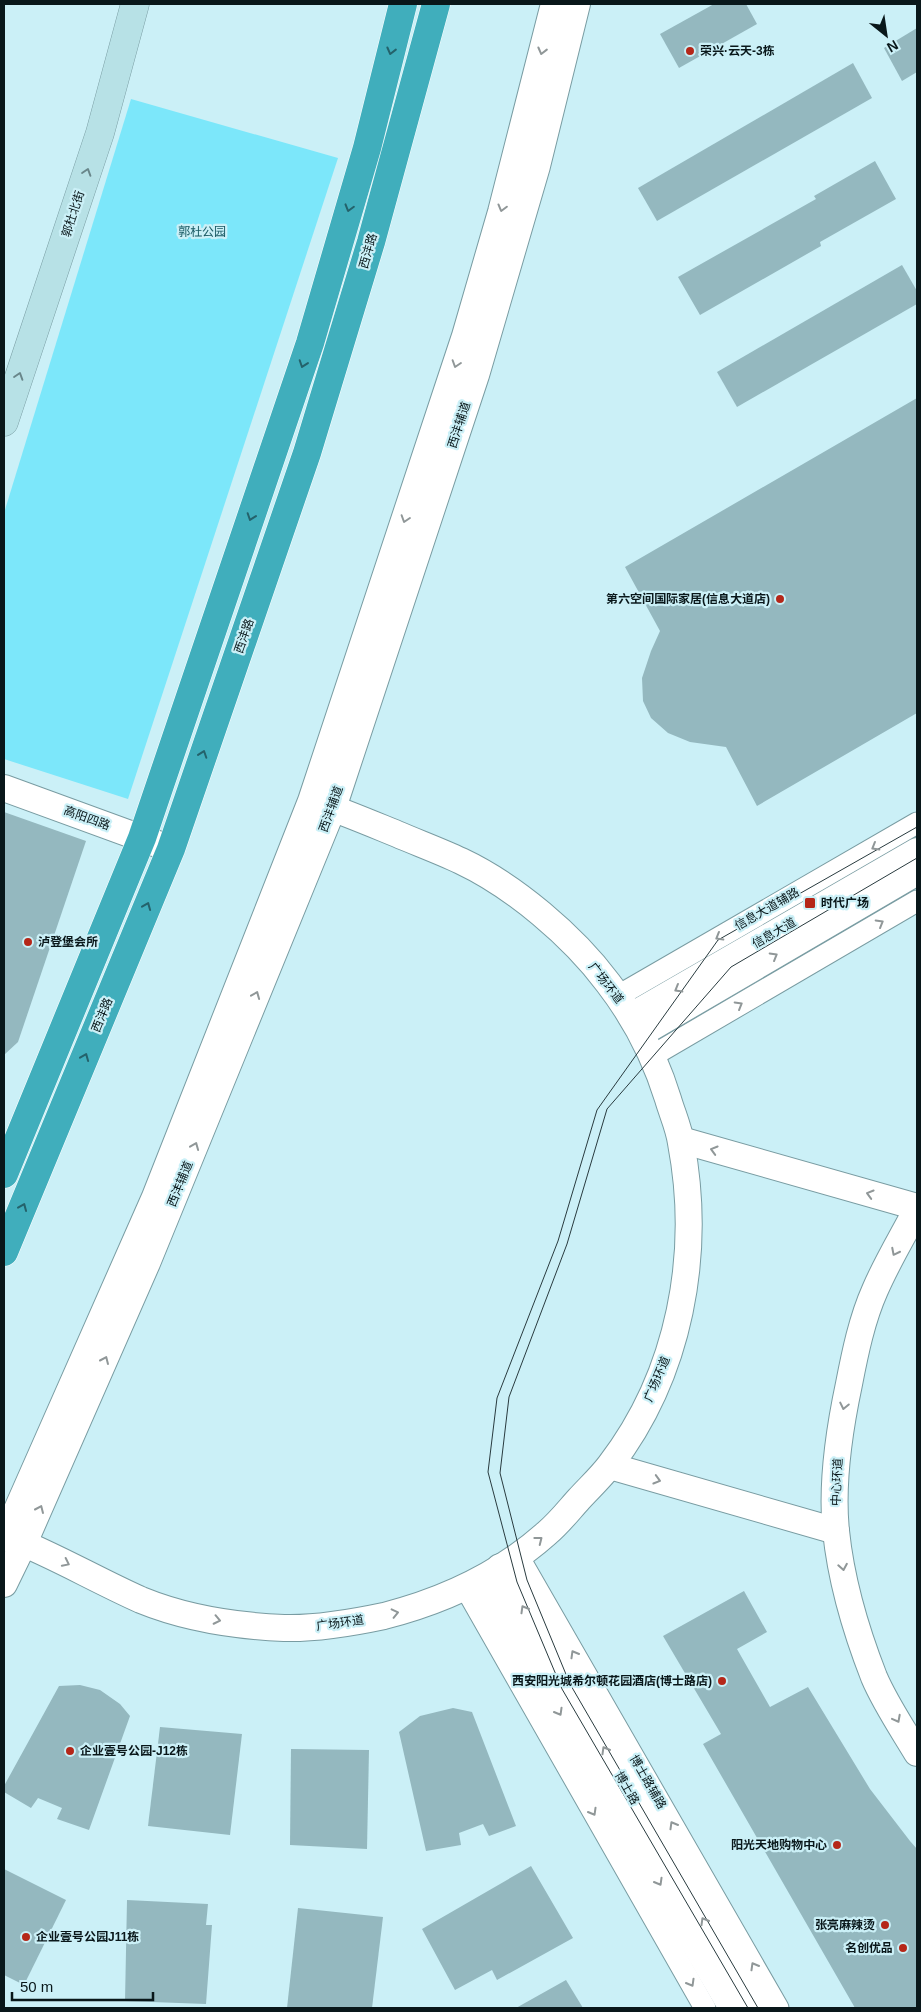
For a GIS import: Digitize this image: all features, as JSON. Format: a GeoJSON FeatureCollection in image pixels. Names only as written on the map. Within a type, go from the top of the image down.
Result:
{"type":"FeatureCollection","features":[{"type":"Feature","properties":{"kind":"highway"},"geometry":{"type":"LineString","coordinates":[[4,1174],[142,838],[310,343],[367,148],[404,4]]}},
{"type":"Feature","properties":{"kind":"highway","name":"西沣路"},"geometry":{"type":"LineString","coordinates":[[4,1252],[171,849],[308,452],[371,242],[436,4]]}},
{"type":"Feature","properties":{"kind":"main road","name":"郭杜北街"},"geometry":{"type":"LineString","coordinates":[[4,364],[82,129],[118,4]]}},
{"type":"Feature","properties":{"kind":"main road","name":"郭杜北街"},"geometry":{"type":"LineString","coordinates":[[4,422],[100,133],[135,4]]}},
{"type":"Feature","properties":{"kind":"street","name":"西沣辅道"},"geometry":{"type":"LineString","coordinates":[[322,804],[501,212],[554,4]]}},
{"type":"Feature","properties":{"kind":"street","name":"西沣辅道"},"geometry":{"type":"LineString","coordinates":[[4,1584],[11,1539],[322,804],[476,375],[537,166],[577,4]]}},
{"type":"Feature","properties":{"kind":"street","name":"高阳四路"},"geometry":{"type":"LineString","coordinates":[[4,788],[171,849]]}},
{"type":"Feature","properties":{"kind":"street","name":"广场环道"},"geometry":{"type":"LineString","coordinates":[[11,1539],[143,1600],[177,1612],[226,1622],[284,1628],[316,1627],[360,1621],[405,1610],[445,1597],[491,1572],[548,1532],[610,1466],[634,1428],[663,1368],[676,1331],[683,1299],[689,1211],[681,1140],[660,1075],[636,1025],[608,982],[579,949],[548,919],[497,881],[463,861],[322,804]]}},
{"type":"Feature","properties":{"kind":"street","name":"信息大道辅路"},"geometry":{"type":"LineString","coordinates":[[636,1025],[917,823]]}},
{"type":"Feature","properties":{"kind":"street","name":"信息大道"},"geometry":{"type":"LineString","coordinates":[[636,1025],[917,851]]}},
{"type":"Feature","properties":{"kind":"street","name":"信息大道"},"geometry":{"type":"LineString","coordinates":[[636,1025],[917,872]]}},
{"type":"Feature","properties":{"kind":"street"},"geometry":{"type":"LineString","coordinates":[[636,1025],[917,901]]}},
{"type":"Feature","properties":{"kind":"street"},"geometry":{"type":"LineString","coordinates":[[681,1140],[917,1208]]}},
{"type":"Feature","properties":{"kind":"street","name":"中心环道"},"geometry":{"type":"LineString","coordinates":[[917,1208],[875,1290],[855,1351],[842,1414],[837,1459],[835,1506],[836,1531],[846,1586],[860,1636],[875,1678],[917,1753]]}},
{"type":"Feature","properties":{"kind":"street"},"geometry":{"type":"LineString","coordinates":[[610,1466],[836,1531]]}},
{"type":"Feature","properties":{"kind":"street"},"geometry":{"type":"LineString","coordinates":[[491,1572],[705,2008]]}},
{"type":"Feature","properties":{"kind":"street","name":"博士路"},"geometry":{"type":"LineString","coordinates":[[491,1572],[732,2008]]}},
{"type":"Feature","properties":{"kind":"street","name":"博士路"},"geometry":{"type":"LineString","coordinates":[[491,1572],[754,2008]]}},
{"type":"Feature","properties":{"kind":"street","name":"博士路辅路"},"geometry":{"type":"LineString","coordinates":[[491,1572],[778,2008]]}},
{"type":"Feature","properties":{"kind":"green space","name":"郭杜公园"},"geometry":{"type":"Polygon","coordinates":[[[131,99],[338,158],[128,799],[4,759],[4,513],[131,99]]]}},
{"type":"Feature","properties":{"kind":"building","name":"荣兴·云天-3栋"},"geometry":{"type":"Polygon","coordinates":[[[714,4],[746,4],[757,24],[679,68],[660,34],[714,4]]]}},
{"type":"Feature","properties":{"kind":"building"},"geometry":{"type":"Polygon","coordinates":[[[917,28],[917,72],[902,81],[884,48],[917,28]]]}},
{"type":"Feature","properties":{"kind":"building"},"geometry":{"type":"Polygon","coordinates":[[[853,63],[872,98],[657,221],[638,188],[853,63]]]}},
{"type":"Feature","properties":{"kind":"building"},"geometry":{"type":"Polygon","coordinates":[[[875,161],[896,199],[820,242],[821,246],[700,315],[678,277],[816,199],[814,196],[875,161]]]}},
{"type":"Feature","properties":{"kind":"building"},"geometry":{"type":"Polygon","coordinates":[[[902,265],[917,291],[917,304],[737,407],[717,372],[902,265]]]}},
{"type":"Feature","properties":{"kind":"building","name":"第六空间国际家居(信息大道店)"},"geometry":{"type":"Polygon","coordinates":[[[917,398],[917,713],[757,806],[726,747],[690,742],[668,733],[651,718],[643,701],[642,678],[660,631],[625,567],[917,398]]]}},
{"type":"Feature","properties":{"kind":"building","name":"泸登堡会所"},"geometry":{"type":"Polygon","coordinates":[[[4,812],[86,841],[18,1042],[4,1055],[4,812]]]}},
{"type":"Feature","properties":{"kind":"building","name":"阳光天地购物中心"},"geometry":{"type":"Polygon","coordinates":[[[744,1591],[767,1632],[737,1649],[770,1707],[808,1687],[870,1789],[917,1849],[917,2008],[855,2008],[703,1744],[721,1734],[663,1636],[744,1591]]]}},
{"type":"Feature","properties":{"kind":"building","name":"企业壹号公园-J12栋"},"geometry":{"type":"Polygon","coordinates":[[[80,1685],[100,1690],[120,1704],[130,1716],[89,1830],[57,1819],[62,1808],[38,1798],[31,1808],[4,1792],[4,1786],[59,1686],[80,1685]]]}},
{"type":"Feature","properties":{"kind":"building"},"geometry":{"type":"Polygon","coordinates":[[[453,1708],[472,1712],[516,1826],[489,1836],[483,1824],[459,1833],[461,1845],[426,1851],[399,1732],[420,1716],[453,1708]]]}},
{"type":"Feature","properties":{"kind":"building"},"geometry":{"type":"Polygon","coordinates":[[[160,1727],[242,1734],[230,1835],[148,1826],[160,1727]]]}},
{"type":"Feature","properties":{"kind":"building"},"geometry":{"type":"Polygon","coordinates":[[[291,1749],[369,1750],[367,1849],[290,1845],[291,1749]]]}},
{"type":"Feature","properties":{"kind":"building"},"geometry":{"type":"Polygon","coordinates":[[[531,1866],[573,1938],[497,1980],[492,1970],[455,1990],[422,1929],[531,1866]]]}},
{"type":"Feature","properties":{"kind":"building","name":"企业壹号公园J11栋"},"geometry":{"type":"Polygon","coordinates":[[[4,1869],[66,1900],[24,1985],[4,1975],[4,1869]]]}},
{"type":"Feature","properties":{"kind":"building"},"geometry":{"type":"Polygon","coordinates":[[[127,1900],[208,1904],[206,1925],[212,1925],[206,2004],[125,2001],[127,1900]]]}},
{"type":"Feature","properties":{"kind":"building"},"geometry":{"type":"Polygon","coordinates":[[[298,1908],[383,1917],[372,2008],[287,2008],[298,1908]]]}},
{"type":"Feature","properties":{"kind":"building"},"geometry":{"type":"Polygon","coordinates":[[[566,1980],[583,2008],[516,2008],[566,1980]]]}},
{"type":"Feature","properties":{"kind":"tram line"},"geometry":{"type":"LineString","coordinates":[[748,2008],[562,1689],[517,1582],[488,1472],[497,1398],[558,1241],[597,1110],[718,940],[917,827]]}},
{"type":"Feature","properties":{"kind":"tram line"},"geometry":{"type":"LineString","coordinates":[[758,2008],[570,1684],[527,1580],[500,1473],[509,1397],[567,1244],[607,1109],[731,967],[917,858]]}},
{"type":"Feature","properties":{"kind":"place","name":"荣兴·云天-3栋"},"geometry":{"type":"Point","coordinates":[690,51]}},
{"type":"Feature","properties":{"kind":"place","name":"第六空间国际家居(信息大道店)"},"geometry":{"type":"Point","coordinates":[780,599]}},
{"type":"Feature","properties":{"kind":"place","name":"时代广场"},"geometry":{"type":"Point","coordinates":[810,903]}},
{"type":"Feature","properties":{"kind":"place","name":"泸登堡会所"},"geometry":{"type":"Point","coordinates":[28,942]}},
{"type":"Feature","properties":{"kind":"place","name":"西安阳光城希尔顿花园酒店(博士路店)"},"geometry":{"type":"Point","coordinates":[722,1681]}},
{"type":"Feature","properties":{"kind":"place","name":"企业壹号公园-J12栋"},"geometry":{"type":"Point","coordinates":[70,1751]}},
{"type":"Feature","properties":{"kind":"place","name":"阳光天地购物中心"},"geometry":{"type":"Point","coordinates":[837,1845]}},
{"type":"Feature","properties":{"kind":"place","name":"张亮麻辣烫"},"geometry":{"type":"Point","coordinates":[885,1925]}},
{"type":"Feature","properties":{"kind":"place","name":"企业壹号公园J11栋"},"geometry":{"type":"Point","coordinates":[26,1937]}},
{"type":"Feature","properties":{"kind":"place","name":"名创优品"},"geometry":{"type":"Point","coordinates":[903,1948]}}]}
